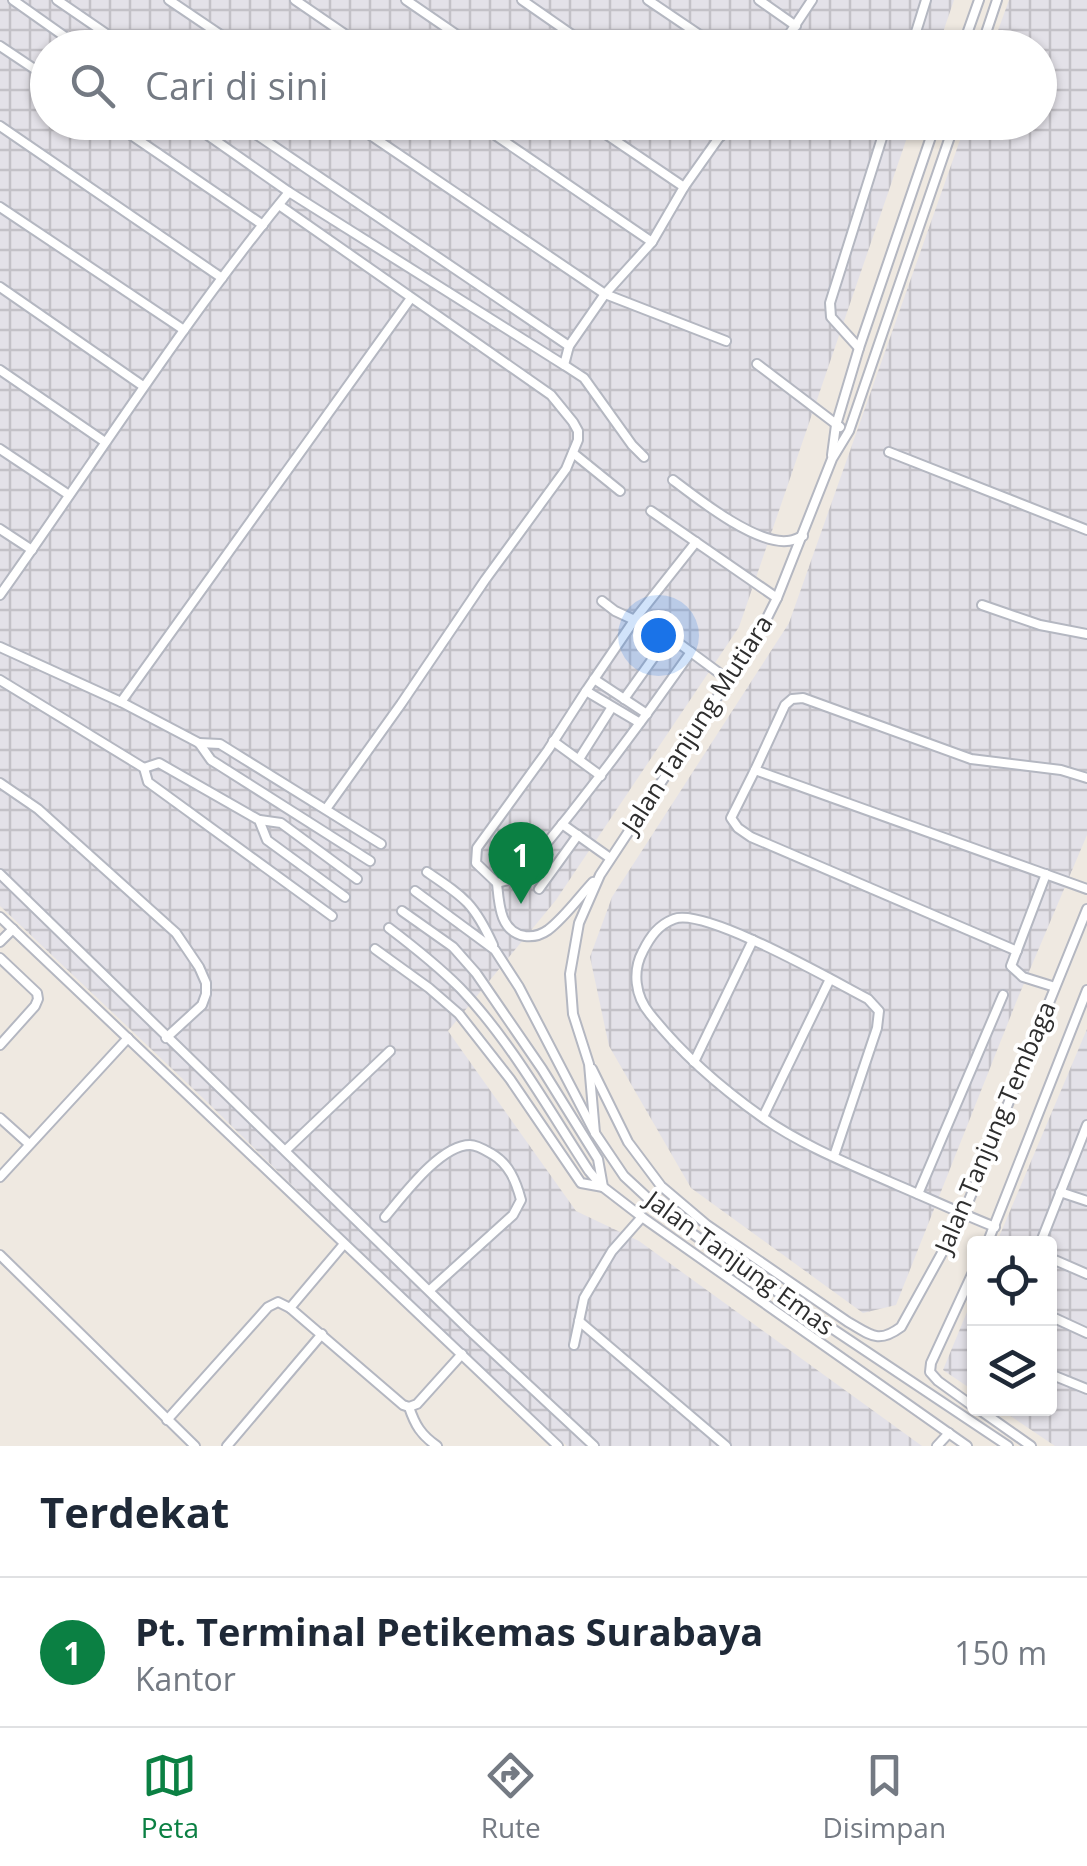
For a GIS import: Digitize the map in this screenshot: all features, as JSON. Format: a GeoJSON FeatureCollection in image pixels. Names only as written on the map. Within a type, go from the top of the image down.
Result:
{"type":"FeatureCollection","features":[{"type":"Feature","properties":{"kind":"lane"},"geometry":{"type":"LineString","coordinates":[[12,0],[55,30]]}},
{"type":"Feature","properties":{"kind":"lane"},"geometry":{"type":"LineString","coordinates":[[57,0],[101,30]]}},
{"type":"Feature","properties":{"kind":"lane"},"geometry":{"type":"LineString","coordinates":[[170,0],[214,30]]}},
{"type":"Feature","properties":{"kind":"lane"},"geometry":{"type":"LineString","coordinates":[[295,0],[339,30]]}},
{"type":"Feature","properties":{"kind":"lane"},"geometry":{"type":"LineString","coordinates":[[406,0],[450,30]]}},
{"type":"Feature","properties":{"kind":"lane"},"geometry":{"type":"LineString","coordinates":[[522,0],[565,30]]}},
{"type":"Feature","properties":{"kind":"lane"},"geometry":{"type":"LineString","coordinates":[[648,0],[692,30]]}},
{"type":"Feature","properties":{"kind":"lane"},"geometry":{"type":"LineString","coordinates":[[759,0],[796,26]]}},
{"type":"Feature","properties":{"kind":"lane"},"geometry":{"type":"LineString","coordinates":[[793,30],[812,0]]}},
{"type":"Feature","properties":{"kind":"lane"},"geometry":{"type":"LineString","coordinates":[[917,30],[926,0]]}},
{"type":"Feature","properties":{"kind":"lane"},"geometry":{"type":"LineString","coordinates":[[968,30],[979,0]]}},
{"type":"Feature","properties":{"kind":"lane"},"geometry":{"type":"LineString","coordinates":[[986,30],[997,0]]}},
{"type":"Feature","properties":{"kind":"lane"},"geometry":{"type":"LineString","coordinates":[[0,46],[30,66]]}},
{"type":"Feature","properties":{"kind":"lane"},"geometry":{"type":"LineString","coordinates":[[0,126],[222,278]]}},
{"type":"Feature","properties":{"kind":"lane"},"geometry":{"type":"LineString","coordinates":[[138,140],[263,225]]}},
{"type":"Feature","properties":{"kind":"lane"},"geometry":{"type":"LineString","coordinates":[[215,140],[289,192],[584,378],[644,457]]}},
{"type":"Feature","properties":{"kind":"lane"},"geometry":{"type":"LineString","coordinates":[[265,140],[568,346]]}},
{"type":"Feature","properties":{"kind":"lane"},"geometry":{"type":"LineString","coordinates":[[378,140],[605,294],[726,341]]}},
{"type":"Feature","properties":{"kind":"lane"},"geometry":{"type":"LineString","coordinates":[[502,140],[652,242]]}},
{"type":"Feature","properties":{"kind":"lane"},"geometry":{"type":"LineString","coordinates":[[614,140],[684,188]]}},
{"type":"Feature","properties":{"kind":"lane"},"geometry":{"type":"LineString","coordinates":[[564,364],[568,346],[605,294],[652,242],[718,140]]}},
{"type":"Feature","properties":{"kind":"lane"},"geometry":{"type":"LineString","coordinates":[[859,348],[831,317],[830,303],[881,140]]}},
{"type":"Feature","properties":{"kind":"lane","name":"Jalan Tanjung Mutiara"},"geometry":{"type":"LineString","coordinates":[[832,459],[836,425],[859,348],[930,140]]}},
{"type":"Feature","properties":{"kind":"lane","name":"Jalan Tanjung Mutiara"},"geometry":{"type":"LineString","coordinates":[[595,1133],[589,1064],[572,1014],[570,974],[579,923],[610,858],[730,680],[777,598],[832,459],[849,431],[948,140]]}},
{"type":"Feature","properties":{"kind":"lane"},"geometry":{"type":"LineString","coordinates":[[0,595],[143,386],[289,192]]}},
{"type":"Feature","properties":{"kind":"lane"},"geometry":{"type":"LineString","coordinates":[[279,205],[551,395],[578,431],[566,469],[484,580],[326,810]]}},
{"type":"Feature","properties":{"kind":"lane"},"geometry":{"type":"LineString","coordinates":[[0,207],[184,330]]}},
{"type":"Feature","properties":{"kind":"lane"},"geometry":{"type":"LineString","coordinates":[[0,286],[143,386]]}},
{"type":"Feature","properties":{"kind":"lane"},"geometry":{"type":"LineString","coordinates":[[122,702],[411,298]]}},
{"type":"Feature","properties":{"kind":"lane"},"geometry":{"type":"LineString","coordinates":[[757,364],[849,431]]}},
{"type":"Feature","properties":{"kind":"lane"},"geometry":{"type":"LineString","coordinates":[[0,370],[106,442]]}},
{"type":"Feature","properties":{"kind":"lane"},"geometry":{"type":"LineString","coordinates":[[0,449],[69,494]]}},
{"type":"Feature","properties":{"kind":"lane"},"geometry":{"type":"LineString","coordinates":[[889,452],[1087,530]]}},
{"type":"Feature","properties":{"kind":"lane"},"geometry":{"type":"LineString","coordinates":[[573,454],[620,490]]}},
{"type":"Feature","properties":{"kind":"lane"},"geometry":{"type":"LineString","coordinates":[[673,480],[758,536],[786,541],[803,536]]}},
{"type":"Feature","properties":{"kind":"lane"},"geometry":{"type":"LineString","coordinates":[[651,511],[777,598]]}},
{"type":"Feature","properties":{"kind":"lane"},"geometry":{"type":"LineString","coordinates":[[0,529],[32,550]]}},
{"type":"Feature","properties":{"kind":"lane"},"geometry":{"type":"LineString","coordinates":[[691,652],[562,824],[516,878],[496,883],[476,863],[477,848],[635,619],[696,542]]}},
{"type":"Feature","properties":{"kind":"lane"},"geometry":{"type":"LineString","coordinates":[[602,601],[669,636],[730,680]]}},
{"type":"Feature","properties":{"kind":"lane"},"geometry":{"type":"LineString","coordinates":[[982,605],[1040,625],[1087,634]]}},
{"type":"Feature","properties":{"kind":"lane"},"geometry":{"type":"LineString","coordinates":[[624,699],[669,636]]}},
{"type":"Feature","properties":{"kind":"lane"},"geometry":{"type":"LineString","coordinates":[[0,647],[122,702],[200,743],[220,744],[381,844]]}},
{"type":"Feature","properties":{"kind":"lane"},"geometry":{"type":"LineString","coordinates":[[594,679],[648,714]]}},
{"type":"Feature","properties":{"kind":"lane"},"geometry":{"type":"LineString","coordinates":[[0,680],[144,768],[148,782],[332,916]]}},
{"type":"Feature","properties":{"kind":"lane"},"geometry":{"type":"LineString","coordinates":[[586,690],[640,723]]}},
{"type":"Feature","properties":{"kind":"lane"},"geometry":{"type":"LineString","coordinates":[[1017,951],[751,837],[731,818],[786,705],[804,698],[971,760],[1062,770],[1087,778]]}},
{"type":"Feature","properties":{"kind":"lane"},"geometry":{"type":"LineString","coordinates":[[579,760],[612,707]]}},
{"type":"Feature","properties":{"kind":"lane"},"geometry":{"type":"LineString","coordinates":[[553,741],[601,776]]}},
{"type":"Feature","properties":{"kind":"lane"},"geometry":{"type":"LineString","coordinates":[[200,743],[211,760],[370,861]]}},
{"type":"Feature","properties":{"kind":"lane"},"geometry":{"type":"LineString","coordinates":[[144,768],[159,764],[260,820],[282,823],[357,878]]}},
{"type":"Feature","properties":{"kind":"lane"},"geometry":{"type":"LineString","coordinates":[[755,770],[1087,888]]}},
{"type":"Feature","properties":{"kind":"lane"},"geometry":{"type":"LineString","coordinates":[[0,784],[38,809],[176,933],[199,967],[206,982],[202,1005],[166,1038]]}},
{"type":"Feature","properties":{"kind":"lane"},"geometry":{"type":"LineString","coordinates":[[260,820],[267,840],[346,897]]}},
{"type":"Feature","properties":{"kind":"lane"},"geometry":{"type":"LineString","coordinates":[[562,824],[610,858]]}},
{"type":"Feature","properties":{"kind":"lane"},"geometry":{"type":"LineString","coordinates":[[539,889],[578,836]]}},
{"type":"Feature","properties":{"kind":"lane"},"geometry":{"type":"LineString","coordinates":[[427,872],[464,897],[480,917],[496,950]]}},
{"type":"Feature","properties":{"kind":"lane"},"geometry":{"type":"LineString","coordinates":[[0,874],[468,1329],[594,1446]]}},
{"type":"Feature","properties":{"kind":"lane"},"geometry":{"type":"LineString","coordinates":[[1046,874],[1011,966],[1023,978],[1055,987]]}},
{"type":"Feature","properties":{"kind":"lane","name":"Jalan Tanjung Mutiara"},"geometry":{"type":"LineString","coordinates":[[496,883],[505,924],[515,934],[530,938],[546,932],[600,875]]}},
{"type":"Feature","properties":{"kind":"lane","name":"Jalan Tanjung Emas"},"geometry":{"type":"LineString","coordinates":[[415,891],[496,950],[595,1133],[624,1176],[665,1214],[731,1262],[1008,1446]]}},
{"type":"Feature","properties":{"kind":"lane","name":"Jalan Tanjung Tembaga"},"geometry":{"type":"LineString","coordinates":[[589,1064],[628,1142],[661,1186],[707,1225],[848,1322],[872,1336],[888,1336],[901,1326],[963,1215],[1087,909]]}},
{"type":"Feature","properties":{"kind":"lane"},"geometry":{"type":"LineString","coordinates":[[402,910],[453,947],[476,972],[598,1160],[602,1187]]}},
{"type":"Feature","properties":{"kind":"lane"},"geometry":{"type":"LineString","coordinates":[[0,917],[558,1446]]}},
{"type":"Feature","properties":{"kind":"lane"},"geometry":{"type":"LineString","coordinates":[[834,1156],[877,1028],[878,1011],[868,999],[753,940],[691,918],[675,918],[652,933],[636,963],[637,992],[647,1012],[694,1062],[763,1117],[834,1156],[995,1227]]}},
{"type":"Feature","properties":{"kind":"lane"},"geometry":{"type":"LineString","coordinates":[[389,928],[461,989],[493,1027],[602,1187]]}},
{"type":"Feature","properties":{"kind":"lane"},"geometry":{"type":"LineString","coordinates":[[0,942],[13,929]]}},
{"type":"Feature","properties":{"kind":"lane"},"geometry":{"type":"LineString","coordinates":[[694,1062],[753,940]]}},
{"type":"Feature","properties":{"kind":"lane","name":"Jalan Tanjung Emas"},"geometry":{"type":"LineString","coordinates":[[375,949],[459,1014],[581,1183],[602,1187],[967,1446]]}},
{"type":"Feature","properties":{"kind":"lane"},"geometry":{"type":"LineString","coordinates":[[0,958],[37,993],[38,1000],[0,1045]]}},
{"type":"Feature","properties":{"kind":"lane"},"geometry":{"type":"LineString","coordinates":[[763,1117],[830,979]]}},
{"type":"Feature","properties":{"kind":"lane","name":"Jalan Tanjung Tembaga"},"geometry":{"type":"LineString","coordinates":[[991,1236],[1087,990]]}},
{"type":"Feature","properties":{"kind":"lane"},"geometry":{"type":"LineString","coordinates":[[918,1194],[1003,995]]}},
{"type":"Feature","properties":{"kind":"lane"},"geometry":{"type":"LineString","coordinates":[[0,1177],[128,1038]]}},
{"type":"Feature","properties":{"kind":"lane"},"geometry":{"type":"LineString","coordinates":[[286,1150],[390,1051]]}},
{"type":"Feature","properties":{"kind":"lane"},"geometry":{"type":"LineString","coordinates":[[0,1118],[29,1144]]}},
{"type":"Feature","properties":{"kind":"lane"},"geometry":{"type":"LineString","coordinates":[[1043,1236],[1087,1125]]}},
{"type":"Feature","properties":{"kind":"lane"},"geometry":{"type":"LineString","coordinates":[[385,1217],[420,1176],[457,1148],[473,1144],[496,1156],[515,1178],[522,1200],[512,1215],[430,1290]]}},
{"type":"Feature","properties":{"kind":"lane"},"geometry":{"type":"LineString","coordinates":[[1060,1192],[1087,1202]]}},
{"type":"Feature","properties":{"kind":"lane"},"geometry":{"type":"LineString","coordinates":[[574,1344],[584,1298],[612,1250],[642,1217]]}},
{"type":"Feature","properties":{"kind":"lane"},"geometry":{"type":"LineString","coordinates":[[290,1308],[344,1244]]}},
{"type":"Feature","properties":{"kind":"lane"},"geometry":{"type":"LineString","coordinates":[[0,1255],[195,1446]]}},
{"type":"Feature","properties":{"kind":"lane"},"geometry":{"type":"LineString","coordinates":[[1057,1261],[1087,1274]]}},
{"type":"Feature","properties":{"kind":"lane","name":"Jalan Tanjung Tembaga"},"geometry":{"type":"LineString","coordinates":[[967,1285],[930,1372],[967,1402]]}},
{"type":"Feature","properties":{"kind":"lane"},"geometry":{"type":"LineString","coordinates":[[167,1420],[268,1307],[278,1302],[322,1334],[404,1405],[417,1404],[462,1354]]}},
{"type":"Feature","properties":{"kind":"lane"},"geometry":{"type":"LineString","coordinates":[[1057,1319],[1087,1334]]}},
{"type":"Feature","properties":{"kind":"lane"},"geometry":{"type":"LineString","coordinates":[[579,1321],[726,1446]]}},
{"type":"Feature","properties":{"kind":"lane"},"geometry":{"type":"LineString","coordinates":[[227,1446],[322,1334]]}},
{"type":"Feature","properties":{"kind":"lane"},"geometry":{"type":"LineString","coordinates":[[1057,1377],[1087,1390]]}},
{"type":"Feature","properties":{"kind":"lane"},"geometry":{"type":"LineString","coordinates":[[409,1406],[423,1436],[437,1446]]}},
{"type":"Feature","properties":{"kind":"lane"},"geometry":{"type":"LineString","coordinates":[[987,1416],[1030,1446]]}},
{"type":"Feature","properties":{"kind":"lane"},"geometry":{"type":"LineString","coordinates":[[937,1446],[950,1434]]}},
{"type":"Feature","properties":{"kind":"shaded area"},"geometry":{"type":"Polygon","coordinates":[[[0,0],[954,0],[944,30],[30,30],[30,140],[906,140],[739,627],[556,900],[448,1031],[576,1211],[639,1241],[922,1446],[567,1446],[468,1357],[0,906],[0,0]]]}},
{"type":"Feature","properties":{"kind":"shaded area"},"geometry":{"type":"Polygon","coordinates":[[[1009,0],[1087,0],[1087,835],[896,1305],[863,1313],[691,1188],[609,1046],[590,957],[612,897],[789,623],[960,140],[1057,140],[1057,30],[998,30],[1009,0]]]}},
{"type":"Feature","properties":{"kind":"shaded area"},"geometry":{"type":"Polygon","coordinates":[[[1087,1029],[1087,1446],[1055,1446],[1010,1416],[1057,1416],[1057,1236],[999,1236],[1087,1029]]]}},
{"type":"Feature","properties":{"kind":"shaded area"},"geometry":{"type":"Polygon","coordinates":[[[967,1312],[967,1386],[943,1370],[967,1312]]]}},
{"type":"Feature","properties":{"kind":"place","name":"Pt. Terminal Petikemas Surabaya"},"geometry":{"type":"Point","coordinates":[521,904]}}]}
